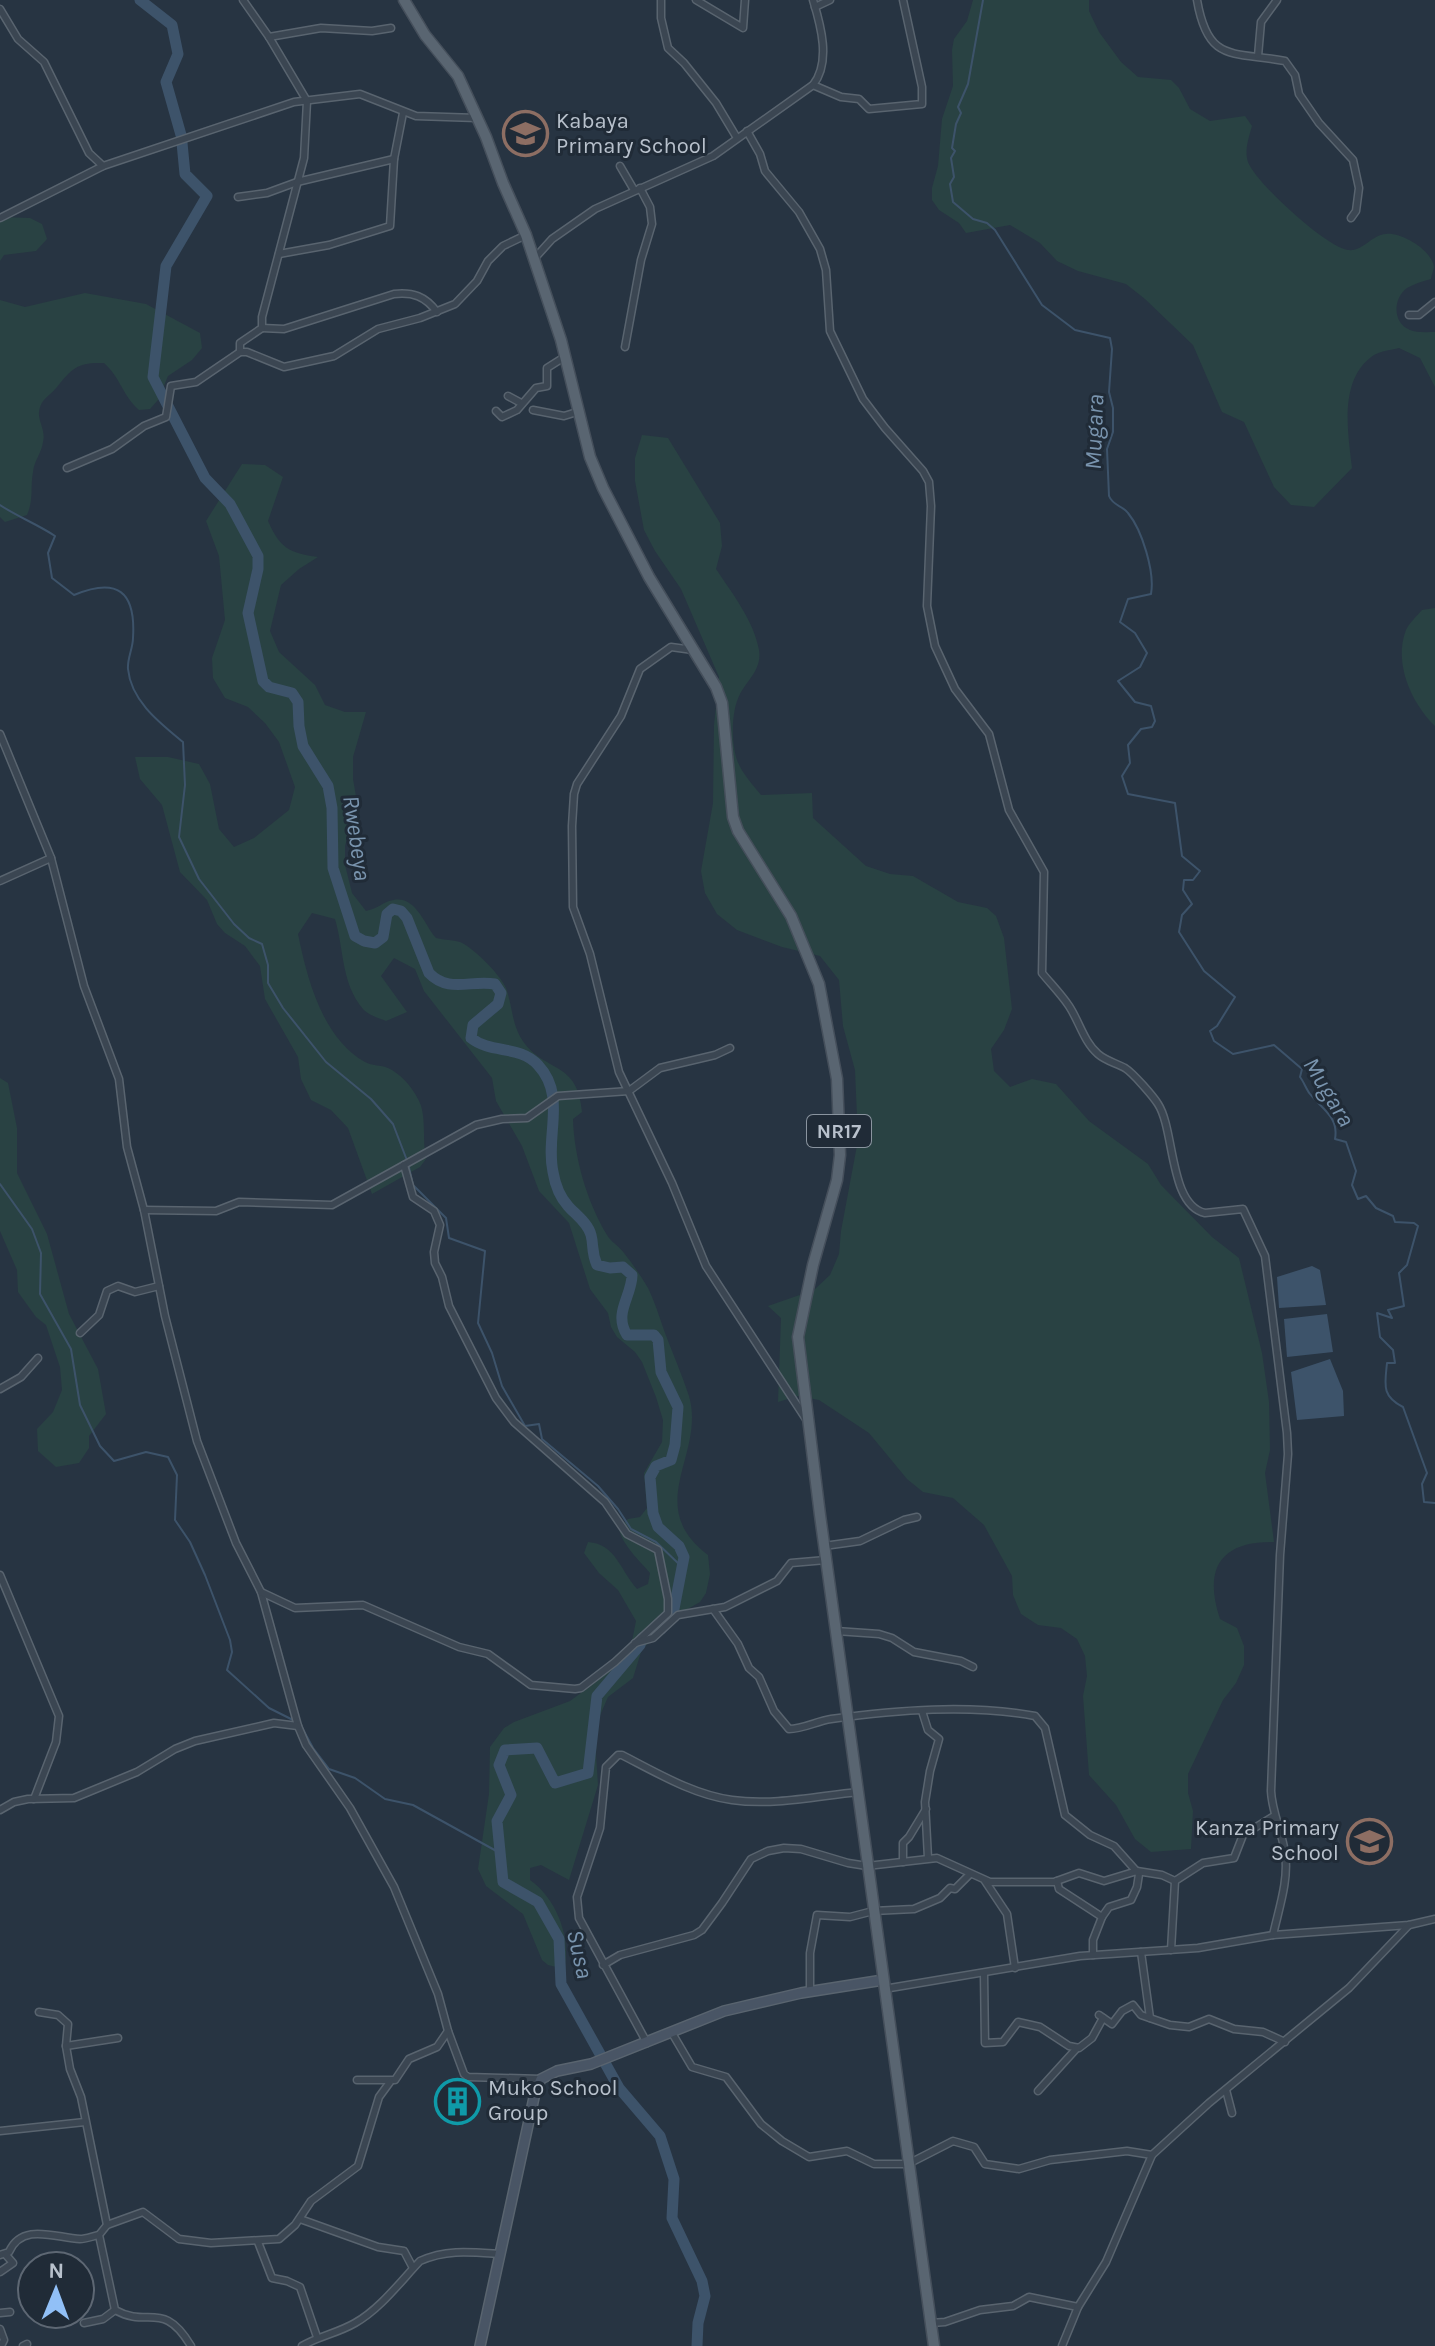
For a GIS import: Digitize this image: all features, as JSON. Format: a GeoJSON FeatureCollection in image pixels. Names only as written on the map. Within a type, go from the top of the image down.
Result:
{"type":"FeatureCollection","features":[{"type":"Feature","properties":{"kind":"main road","name":"NR17"},"geometry":{"type":"LineString","coordinates":[[404,0],[425,35],[458,76],[477,118],[526,235],[566,356],[590,457],[649,577],[716,687],[722,703],[733,817],[738,831],[791,916],[819,984],[837,1079],[840,1155],[837,1180],[813,1265],[798,1337],[934,2346]]}},
{"type":"Feature","properties":{"kind":"main road"},"geometry":{"type":"LineString","coordinates":[[480,2346],[535,2093],[541,2079],[557,2071],[647,2043],[724,2011],[810,1991],[883,1984]]}},
{"type":"Feature","properties":{"kind":"street"},"geometry":{"type":"LineString","coordinates":[[243,0],[307,101],[307,137],[262,317],[262,328]]}},
{"type":"Feature","properties":{"kind":"street"},"geometry":{"type":"LineString","coordinates":[[661,0],[662,29],[668,48],[716,103],[737,138]]}},
{"type":"Feature","properties":{"kind":"street"},"geometry":{"type":"LineString","coordinates":[[696,0],[743,28],[745,0]]}},
{"type":"Feature","properties":{"kind":"street"},"geometry":{"type":"LineString","coordinates":[[533,260],[566,228],[595,209],[703,161],[813,85],[819,77],[824,55],[814,3],[830,0]]}},
{"type":"Feature","properties":{"kind":"street"},"geometry":{"type":"LineString","coordinates":[[813,85],[841,97],[859,99],[869,109],[922,104],[922,87],[903,0]]}},
{"type":"Feature","properties":{"kind":"street"},"geometry":{"type":"LineString","coordinates":[[1197,0],[1199,13],[1215,45],[1225,53],[1285,61],[1290,67],[1299,94],[1319,123],[1353,160],[1359,188],[1356,211],[1351,218]]}},
{"type":"Feature","properties":{"kind":"street"},"geometry":{"type":"LineString","coordinates":[[1258,56],[1261,22],[1277,0]]}},
{"type":"Feature","properties":{"kind":"street"},"geometry":{"type":"LineString","coordinates":[[0,9],[18,39],[44,62],[89,153],[103,166]]}},
{"type":"Feature","properties":{"kind":"street"},"geometry":{"type":"LineString","coordinates":[[269,37],[321,28],[372,31],[391,28]]}},
{"type":"Feature","properties":{"kind":"street"},"geometry":{"type":"LineString","coordinates":[[0,218],[103,166],[294,102],[360,94],[375,98],[403,113],[477,118]]}},
{"type":"Feature","properties":{"kind":"street"},"geometry":{"type":"LineString","coordinates":[[279,254],[329,245],[390,226],[394,159],[403,113]]}},
{"type":"Feature","properties":{"kind":"street"},"geometry":{"type":"LineString","coordinates":[[747,131],[760,154],[765,171],[799,212],[820,249],[826,270],[830,331],[863,399],[929,482],[931,506],[927,596],[935,646],[955,689],[989,734],[1009,810],[1044,872],[1042,973],[1068,1004],[1093,1050],[1105,1060],[1129,1071],[1159,1105],[1171,1141],[1175,1175],[1193,1206],[1205,1213],[1243,1209],[1265,1256],[1285,1406],[1288,1454],[1280,1555],[1271,1808],[1285,1854],[1286,1873],[1273,1935]]}},
{"type":"Feature","properties":{"kind":"street"},"geometry":{"type":"LineString","coordinates":[[238,197],[267,193],[297,182],[394,159]]}},
{"type":"Feature","properties":{"kind":"street"},"geometry":{"type":"LineString","coordinates":[[620,166],[650,207],[652,224],[641,260],[625,347]]}},
{"type":"Feature","properties":{"kind":"street"},"geometry":{"type":"LineString","coordinates":[[67,468],[112,449],[144,426],[166,417],[171,386],[196,382],[240,352],[284,367],[311,362],[334,356],[378,329],[455,304],[503,246],[526,235]]}},
{"type":"Feature","properties":{"kind":"street"},"geometry":{"type":"LineString","coordinates":[[240,352],[240,343],[262,328],[284,329],[394,294],[405,293],[423,298],[437,312]]}},
{"type":"Feature","properties":{"kind":"street"},"geometry":{"type":"LineString","coordinates":[[1409,315],[1419,315],[1435,302]]}},
{"type":"Feature","properties":{"kind":"street"},"geometry":{"type":"LineString","coordinates":[[496,411],[502,417],[517,410],[536,388],[547,386],[547,368],[566,356]]}},
{"type":"Feature","properties":{"kind":"street"},"geometry":{"type":"LineString","coordinates":[[508,396],[521,403]]}},
{"type":"Feature","properties":{"kind":"street"},"geometry":{"type":"LineString","coordinates":[[533,410],[564,416],[580,411]]}},
{"type":"Feature","properties":{"kind":"street"},"geometry":{"type":"LineString","coordinates":[[693,650],[671,647],[640,669],[625,708],[586,768],[574,794],[573,907],[590,954],[619,1072],[672,1183],[706,1266],[808,1422]]}},
{"type":"Feature","properties":{"kind":"street"},"geometry":{"type":"LineString","coordinates":[[0,734],[51,858],[84,986],[119,1079],[127,1147],[197,1441],[236,1543],[261,1592],[297,1722],[316,1760],[350,1808],[394,1887],[438,1994],[448,2031],[466,2076],[541,2079]]}},
{"type":"Feature","properties":{"kind":"street"},"geometry":{"type":"LineString","coordinates":[[0,881],[51,858]]}},
{"type":"Feature","properties":{"kind":"street"},"geometry":{"type":"LineString","coordinates":[[144,1210],[216,1211],[239,1202],[329,1206],[476,1125],[502,1119],[527,1118],[558,1096],[629,1091],[660,1068],[715,1055],[730,1048]]}},
{"type":"Feature","properties":{"kind":"street"},"geometry":{"type":"LineString","coordinates":[[261,1592],[295,1608],[363,1605],[459,1647],[488,1654],[531,1685],[581,1688],[668,1613],[658,1550],[627,1534],[605,1502],[514,1422],[488,1387],[471,1344],[449,1306],[435,1263],[434,1252],[440,1225],[434,1211],[413,1197],[404,1165]]}},
{"type":"Feature","properties":{"kind":"street"},"geometry":{"type":"LineString","coordinates":[[80,1333],[99,1315],[105,1292],[118,1286],[135,1292],[159,1286]]}},
{"type":"Feature","properties":{"kind":"street"},"geometry":{"type":"LineString","coordinates":[[0,1389],[21,1377],[38,1358]]}},
{"type":"Feature","properties":{"kind":"street"},"geometry":{"type":"LineString","coordinates":[[824,1546],[860,1541],[917,1517]]}},
{"type":"Feature","properties":{"kind":"street"},"geometry":{"type":"LineString","coordinates":[[635,1643],[653,1638],[678,1615],[725,1607],[777,1581],[791,1563],[826,1560]]}},
{"type":"Feature","properties":{"kind":"street"},"geometry":{"type":"LineString","coordinates":[[0,1575],[59,1716],[56,1742],[34,1799]]}},
{"type":"Feature","properties":{"kind":"street"},"geometry":{"type":"LineString","coordinates":[[713,1609],[738,1644],[749,1668],[759,1677],[774,1711],[789,1729],[848,1717],[922,1711],[990,1709],[1035,1716],[1041,1720],[1065,1815],[1090,1835],[1114,1846],[1139,1874],[1135,1896],[1109,1907],[1102,1917],[1093,1940],[1093,1955]]}},
{"type":"Feature","properties":{"kind":"street"},"geometry":{"type":"LineString","coordinates":[[836,1631],[879,1634],[914,1652],[961,1661],[973,1667]]}},
{"type":"Feature","properties":{"kind":"street"},"geometry":{"type":"LineString","coordinates":[[922,1711],[928,1730],[939,1739],[930,1771],[926,1809],[928,1858]]}},
{"type":"Feature","properties":{"kind":"street"},"geometry":{"type":"LineString","coordinates":[[0,1810],[14,1802],[74,1798],[137,1772],[195,1741],[274,1723],[297,1722]]}},
{"type":"Feature","properties":{"kind":"street"},"geometry":{"type":"LineString","coordinates":[[647,2043],[579,1918],[577,1897],[600,1828],[606,1767],[618,1755],[668,1779],[732,1800],[765,1801],[858,1792]]}},
{"type":"Feature","properties":{"kind":"street"},"geometry":{"type":"LineString","coordinates":[[903,1862],[903,1843],[926,1809]]}},
{"type":"Feature","properties":{"kind":"street"},"geometry":{"type":"LineString","coordinates":[[1175,1881],[1203,1863],[1234,1858],[1243,1835],[1274,1816]]}},
{"type":"Feature","properties":{"kind":"street"},"geometry":{"type":"LineString","coordinates":[[603,1965],[620,1955],[694,1935],[722,1903],[751,1859],[784,1848],[801,1849],[867,1866],[928,1858],[943,1860],[985,1881],[1057,1881],[1079,1873],[1104,1881],[1137,1871],[1162,1875],[1175,1881]]}},
{"type":"Feature","properties":{"kind":"street"},"geometry":{"type":"LineString","coordinates":[[810,1991],[810,1953],[817,1915],[850,1917],[873,1911],[914,1909],[940,1898],[950,1888],[955,1889],[970,1874]]}},
{"type":"Feature","properties":{"kind":"street"},"geometry":{"type":"LineString","coordinates":[[985,1881],[1007,1914],[1015,1968]]}},
{"type":"Feature","properties":{"kind":"street"},"geometry":{"type":"LineString","coordinates":[[1057,1881],[1059,1889],[1102,1917]]}},
{"type":"Feature","properties":{"kind":"street"},"geometry":{"type":"LineString","coordinates":[[1171,1950],[1175,1881]]}},
{"type":"Feature","properties":{"kind":"street"},"geometry":{"type":"LineString","coordinates":[[883,1984],[984,1974],[1093,1955],[1216,1946],[1273,1935],[1409,1925],[1435,1919]]}},
{"type":"Feature","properties":{"kind":"street"},"geometry":{"type":"LineString","coordinates":[[1062,2346],[1078,2307],[1106,2262],[1152,2155],[1349,1988],[1409,1925]]}},
{"type":"Feature","properties":{"kind":"street"},"geometry":{"type":"LineString","coordinates":[[1141,1952],[1150,2018]]}},
{"type":"Feature","properties":{"kind":"street"},"geometry":{"type":"LineString","coordinates":[[984,1974],[985,2043],[1003,2042],[1018,2022],[1040,2027],[1077,2048]]}},
{"type":"Feature","properties":{"kind":"street"},"geometry":{"type":"LineString","coordinates":[[1038,2091],[1077,2048],[1092,2038],[1101,2017],[1112,2024],[1122,2011],[1133,2005],[1141,2015],[1185,2027],[1212,2020],[1239,2030],[1263,2032],[1285,2042]]}},
{"type":"Feature","properties":{"kind":"street"},"geometry":{"type":"LineString","coordinates":[[39,2012],[54,2013],[66,2020],[69,2031],[66,2046],[72,2079],[81,2097],[107,2225]]}},
{"type":"Feature","properties":{"kind":"street"},"geometry":{"type":"LineString","coordinates":[[0,2272],[13,2263],[3,2255],[30,2234],[54,2233],[79,2239],[99,2235],[107,2225],[143,2212],[177,2239],[208,2243],[279,2239],[300,2219],[311,2201],[358,2166],[379,2097],[398,2077],[409,2059],[437,2047],[448,2031]]}},
{"type":"Feature","properties":{"kind":"street"},"geometry":{"type":"LineString","coordinates":[[672,2033],[692,2067],[726,2077],[761,2124],[809,2157],[847,2151],[874,2164],[908,2164],[953,2141],[974,2147],[985,2164],[1019,2169],[1084,2155],[1127,2151],[1152,2155]]}},
{"type":"Feature","properties":{"kind":"street"},"geometry":{"type":"LineString","coordinates":[[66,2046],[118,2038]]}},
{"type":"Feature","properties":{"kind":"street"},"geometry":{"type":"LineString","coordinates":[[357,2080],[390,2082]]}},
{"type":"Feature","properties":{"kind":"street"},"geometry":{"type":"LineString","coordinates":[[1226,2090],[1232,2113]]}},
{"type":"Feature","properties":{"kind":"street"},"geometry":{"type":"LineString","coordinates":[[0,2131],[85,2122]]}},
{"type":"Feature","properties":{"kind":"street"},"geometry":{"type":"LineString","coordinates":[[300,2219],[378,2247],[404,2251],[413,2268]]}},
{"type":"Feature","properties":{"kind":"street"},"geometry":{"type":"LineString","coordinates":[[99,2235],[115,2310]]}},
{"type":"Feature","properties":{"kind":"street"},"geometry":{"type":"LineString","coordinates":[[258,2242],[272,2278],[300,2287],[317,2337]]}},
{"type":"Feature","properties":{"kind":"street"},"geometry":{"type":"LineString","coordinates":[[302,2346],[368,2315],[413,2268],[431,2256],[451,2252],[499,2254]]}},
{"type":"Feature","properties":{"kind":"street"},"geometry":{"type":"LineString","coordinates":[[931,2323],[945,2322],[980,2310],[1013,2306],[1029,2297],[1078,2307]]}},
{"type":"Feature","properties":{"kind":"street"},"geometry":{"type":"LineString","coordinates":[[96,2320],[115,2310]]}},
{"type":"Feature","properties":{"kind":"street"},"geometry":{"type":"LineString","coordinates":[[115,2310],[135,2316],[162,2316],[176,2326],[191,2346]]}},
{"type":"Feature","properties":{"kind":"street"},"geometry":{"type":"LineString","coordinates":[[0,2313],[10,2312]]}},
{"type":"Feature","properties":{"kind":"street"},"geometry":{"type":"LineString","coordinates":[[0,2329],[4,2340],[1,2346]]}},
{"type":"Feature","properties":{"kind":"green space"},"geometry":{"type":"Polygon","coordinates":[[[973,0],[1089,0],[1089,11],[1099,32],[1121,62],[1138,77],[1171,80],[1190,109],[1210,121],[1245,116],[1252,126],[1247,153],[1253,171],[1309,227],[1348,250],[1381,235],[1392,234],[1415,243],[1428,254],[1434,267],[1431,279],[1402,292],[1396,310],[1404,327],[1419,332],[1435,332],[1435,387],[1420,358],[1399,348],[1374,355],[1363,365],[1350,392],[1348,407],[1352,468],[1314,507],[1291,505],[1274,487],[1244,422],[1222,412],[1193,345],[1145,299],[1126,284],[1078,271],[1057,261],[1040,243],[1010,225],[966,233],[932,200],[942,119],[953,86],[954,39],[967,21],[973,0]]]}},
{"type":"Feature","properties":{"kind":"green space"},"geometry":{"type":"Polygon","coordinates":[[[0,217],[30,218],[42,224],[47,239],[36,251],[4,255],[0,261],[0,217]]]}},
{"type":"Feature","properties":{"kind":"green space"},"geometry":{"type":"Polygon","coordinates":[[[85,293],[146,304],[200,333],[202,348],[192,360],[168,376],[158,400],[150,409],[139,410],[104,363],[82,365],[72,371],[40,407],[44,438],[34,468],[27,515],[5,522],[0,517],[0,300],[25,307],[85,293]]]}},
{"type":"Feature","properties":{"kind":"green space"},"geometry":{"type":"Polygon","coordinates":[[[642,435],[668,438],[720,523],[722,546],[716,569],[742,608],[756,639],[758,663],[735,709],[734,744],[741,769],[761,795],[812,793],[813,818],[866,866],[890,874],[913,876],[958,902],[987,908],[996,916],[1004,938],[1012,1009],[1004,1030],[991,1049],[994,1071],[1010,1087],[1032,1079],[1056,1084],[1089,1121],[1148,1164],[1161,1185],[1212,1237],[1239,1258],[1262,1353],[1269,1402],[1270,1450],[1265,1473],[1274,1542],[1241,1546],[1229,1552],[1216,1572],[1215,1601],[1220,1619],[1237,1628],[1244,1646],[1244,1665],[1236,1683],[1223,1700],[1188,1774],[1188,1793],[1193,1811],[1191,1849],[1151,1852],[1135,1839],[1116,1805],[1089,1775],[1083,1696],[1087,1676],[1085,1656],[1077,1639],[1061,1628],[1038,1625],[1021,1614],[1013,1595],[1012,1576],[984,1525],[953,1498],[923,1492],[907,1479],[869,1433],[819,1400],[798,1396],[778,1402],[781,1318],[768,1306],[814,1290],[830,1275],[839,1254],[858,1140],[855,1070],[843,1026],[839,980],[820,956],[782,947],[737,930],[717,914],[705,893],[701,871],[713,803],[714,725],[719,677],[681,589],[644,530],[635,481],[635,458],[642,435]]]}},
{"type":"Feature","properties":{"kind":"green space"},"geometry":{"type":"Polygon","coordinates":[[[242,464],[265,465],[283,477],[268,521],[287,548],[318,557],[281,585],[270,631],[279,652],[315,685],[325,705],[345,712],[366,712],[353,757],[357,802],[345,846],[345,865],[352,893],[366,911],[389,901],[405,901],[417,910],[436,938],[460,942],[480,956],[505,985],[515,1025],[525,1044],[568,1076],[574,1084],[582,1112],[573,1119],[574,1134],[588,1194],[607,1235],[648,1288],[689,1396],[692,1418],[690,1439],[677,1498],[680,1517],[689,1536],[708,1555],[710,1574],[706,1593],[700,1602],[686,1610],[642,1649],[633,1678],[608,1697],[598,1720],[598,1785],[569,1880],[541,1865],[530,1868],[530,1880],[547,1897],[560,1920],[566,1945],[564,1969],[542,1960],[523,1914],[486,1886],[478,1869],[489,1794],[490,1747],[504,1728],[570,1701],[597,1681],[632,1641],[636,1621],[618,1590],[599,1573],[584,1553],[588,1542],[597,1544],[617,1559],[637,1589],[648,1584],[650,1573],[627,1546],[619,1528],[628,1519],[640,1517],[647,1508],[644,1473],[662,1442],[663,1420],[642,1362],[617,1337],[608,1313],[590,1289],[569,1223],[539,1191],[522,1146],[496,1101],[492,1078],[424,991],[415,969],[394,958],[381,976],[407,1012],[386,1021],[365,1011],[356,999],[347,977],[335,919],[312,913],[298,934],[312,988],[327,1023],[350,1051],[365,1062],[388,1068],[406,1081],[421,1105],[426,1159],[420,1167],[372,1194],[348,1128],[331,1110],[311,1100],[301,1079],[298,1057],[265,999],[260,966],[245,946],[217,924],[207,900],[180,872],[162,805],[140,779],[135,757],[168,757],[199,764],[210,784],[219,829],[234,847],[254,838],[289,810],[295,787],[279,742],[265,723],[248,707],[225,698],[213,678],[212,658],[225,620],[219,556],[206,521],[242,464]]]}},
{"type":"Feature","properties":{"kind":"green space"},"geometry":{"type":"Polygon","coordinates":[[[1435,608],[1435,726],[1412,695],[1402,656],[1409,625],[1422,610],[1435,608]]]}},
{"type":"Feature","properties":{"kind":"green space"},"geometry":{"type":"Polygon","coordinates":[[[0,1078],[8,1083],[17,1128],[17,1173],[47,1234],[69,1314],[98,1369],[106,1414],[89,1436],[89,1448],[79,1463],[56,1467],[38,1451],[37,1429],[53,1412],[62,1390],[60,1367],[46,1325],[36,1317],[18,1292],[17,1270],[0,1231],[0,1078]]]}},
{"type":"Feature","properties":{"kind":"water"},"geometry":{"type":"Polygon","coordinates":[[[1312,1266],[1320,1270],[1326,1305],[1279,1308],[1277,1277],[1312,1266]]]}},
{"type":"Feature","properties":{"kind":"water"},"geometry":{"type":"Polygon","coordinates":[[[1327,1314],[1333,1352],[1287,1357],[1284,1319],[1327,1314]]]}},
{"type":"Feature","properties":{"kind":"water"},"geometry":{"type":"Polygon","coordinates":[[[1330,1359],[1343,1391],[1344,1416],[1297,1420],[1291,1372],[1330,1359]]]}},
{"type":"Feature","properties":{"kind":"waterway","name":"Rwebeya"},"geometry":{"type":"LineString","coordinates":[[140,0],[172,25],[178,54],[166,82],[181,135]]}},
{"type":"Feature","properties":{"kind":"waterway","name":"Mugara"},"geometry":{"type":"LineString","coordinates":[[983,0],[968,84],[958,107],[961,113],[956,124],[952,148],[955,151],[951,158],[953,202],[973,219],[987,223],[995,230],[1042,305],[1075,330],[1110,338],[1112,349],[1109,392],[1113,432],[1107,449],[1109,496],[1128,513],[1138,530],[1149,563],[1152,585],[1151,594],[1128,599],[1120,622],[1135,633],[1147,653],[1140,667],[1118,681],[1135,702],[1151,706],[1155,721],[1152,727],[1141,729],[1128,745],[1130,763],[1122,776],[1128,794],[1175,803],[1182,856],[1200,871],[1193,880],[1184,880],[1183,890],[1192,904],[1182,915],[1179,932],[1204,971],[1235,997],[1217,1026],[1210,1031],[1214,1041],[1233,1054],[1274,1045],[1302,1069],[1300,1077],[1307,1090],[1332,1119],[1335,1139],[1346,1142],[1356,1171],[1352,1185],[1358,1199],[1366,1196],[1376,1208],[1393,1216],[1395,1222],[1418,1226],[1407,1265],[1399,1273],[1404,1306],[1388,1310],[1392,1318],[1377,1313],[1380,1337],[1393,1350],[1395,1363],[1387,1363],[1386,1389],[1391,1398],[1403,1407],[1427,1473],[1422,1484],[1424,1502],[1435,1503]]}},
{"type":"Feature","properties":{"kind":"waterway","name":"Rwebeya"},"geometry":{"type":"LineString","coordinates":[[182,143],[185,174],[207,196],[166,266],[153,377],[205,478],[230,504],[258,556],[248,613],[263,681],[269,687],[292,693],[298,702],[303,746],[328,786],[332,808],[333,868],[355,936],[375,943],[383,937],[387,914],[393,909],[401,911],[407,918],[429,973],[436,979],[452,984],[495,984],[501,993],[498,1004],[473,1025],[471,1038],[531,1059],[547,1077],[553,1103],[551,1158],[558,1190],[589,1231],[597,1265],[623,1267],[632,1275],[622,1312],[623,1327],[627,1335],[654,1335],[658,1340],[661,1372],[678,1407],[671,1460],[656,1466],[650,1477],[653,1513],[658,1527],[679,1546],[684,1557],[673,1614],[661,1629],[642,1638],[640,1645],[597,1696],[588,1773],[555,1783],[537,1748],[505,1750],[499,1765],[511,1795],[497,1821],[503,1882],[538,1902],[559,1939],[561,1984],[619,2088],[660,2136],[674,2179],[672,2218],[702,2281],[705,2296],[698,2323],[697,2346]]}},
{"type":"Feature","properties":{"kind":"waterway"},"geometry":{"type":"LineString","coordinates":[[0,505],[55,536],[48,553],[52,578],[74,595],[112,588],[127,599],[133,622],[128,665],[130,681],[148,710],[183,742],[185,785],[179,837],[199,879],[234,924],[249,938],[262,944],[268,965],[268,983],[283,1008],[326,1062],[371,1099],[393,1124],[413,1185],[446,1218],[449,1238],[485,1251],[478,1323],[492,1353],[502,1386],[525,1426],[539,1424],[542,1439],[598,1486],[631,1529],[656,1542],[681,1566]]}},
{"type":"Feature","properties":{"kind":"waterway"},"geometry":{"type":"LineString","coordinates":[[0,1184],[32,1229],[41,1253],[40,1294],[71,1349],[80,1405],[100,1446],[114,1461],[146,1452],[168,1457],[177,1475],[175,1520],[190,1542],[230,1640],[232,1652],[227,1670],[269,1708],[293,1720]]}},
{"type":"Feature","properties":{"kind":"waterway"},"geometry":{"type":"LineString","coordinates":[[299,1722],[329,1769],[355,1778],[385,1799],[413,1805],[500,1853]]}},
{"type":"Feature","properties":{"kind":"place","name":"Kabaya Primary School"},"geometry":{"type":"Point","coordinates":[525,134]}},
{"type":"Feature","properties":{"kind":"place","name":"Kanza Primary School"},"geometry":{"type":"Point","coordinates":[1370,1841]}},
{"type":"Feature","properties":{"kind":"place","name":"Muko School Group"},"geometry":{"type":"Point","coordinates":[457,2101]}},
{"type":"Feature","properties":{"kind":"water label","name":"Susa"},"geometry":{"type":"Point","coordinates":[580,1954]}}]}
